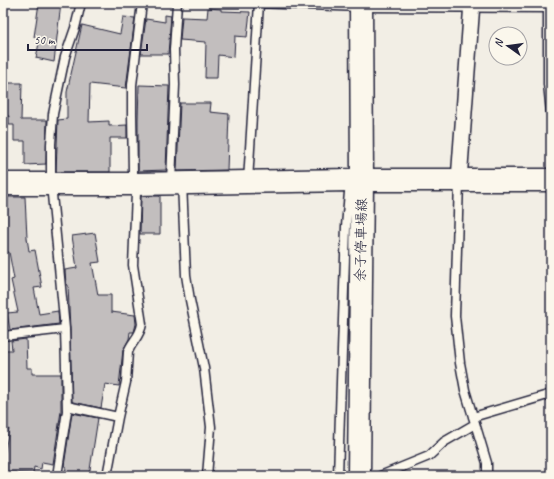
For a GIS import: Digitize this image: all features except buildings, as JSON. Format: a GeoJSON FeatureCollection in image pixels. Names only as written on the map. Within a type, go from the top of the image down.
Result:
{"type":"FeatureCollection","features":[{"type":"Feature","properties":{"kind":"street","name":"余子停車場線"},"geometry":{"type":"LineString","coordinates":[[359,476],[356,180],[361,5]]}},
{"type":"Feature","properties":{"kind":"street"},"geometry":{"type":"LineString","coordinates":[[459,180],[472,5]]}},
{"type":"Feature","properties":{"kind":"street"},"geometry":{"type":"LineString","coordinates":[[3,184],[134,184],[356,180],[551,180]]}},
{"type":"Feature","properties":{"kind":"lane"},"geometry":{"type":"LineString","coordinates":[[57,476],[67,406],[65,329],[51,184],[51,144],[53,114],[65,57],[75,28],[81,3]]}},
{"type":"Feature","properties":{"kind":"lane"},"geometry":{"type":"LineString","coordinates":[[107,476],[126,382],[128,352],[140,334],[142,324],[133,271],[136,193],[134,184],[132,85],[142,3]]}},
{"type":"Feature","properties":{"kind":"lane"},"geometry":{"type":"LineString","coordinates":[[177,3],[174,50],[176,183],[186,275],[204,368],[211,427],[207,476]]}},
{"type":"Feature","properties":{"kind":"lane"},"geometry":{"type":"LineString","coordinates":[[248,182],[258,3],[549,7],[548,84],[551,113]]}},
{"type":"Feature","properties":{"kind":"lane"},"geometry":{"type":"LineString","coordinates":[[338,476],[346,226],[356,180]]}},
{"type":"Feature","properties":{"kind":"lane"},"geometry":{"type":"LineString","coordinates":[[459,180],[455,316],[460,363],[465,390],[487,463],[487,476]]}},
{"type":"Feature","properties":{"kind":"lane"},"geometry":{"type":"LineString","coordinates":[[3,336],[65,329]]}},
{"type":"Feature","properties":{"kind":"lane"},"geometry":{"type":"LineString","coordinates":[[380,476],[429,456],[444,442],[474,420],[551,394]]}},
{"type":"Feature","properties":{"kind":"lane"},"geometry":{"type":"LineString","coordinates":[[67,406],[118,417]]}}]}
